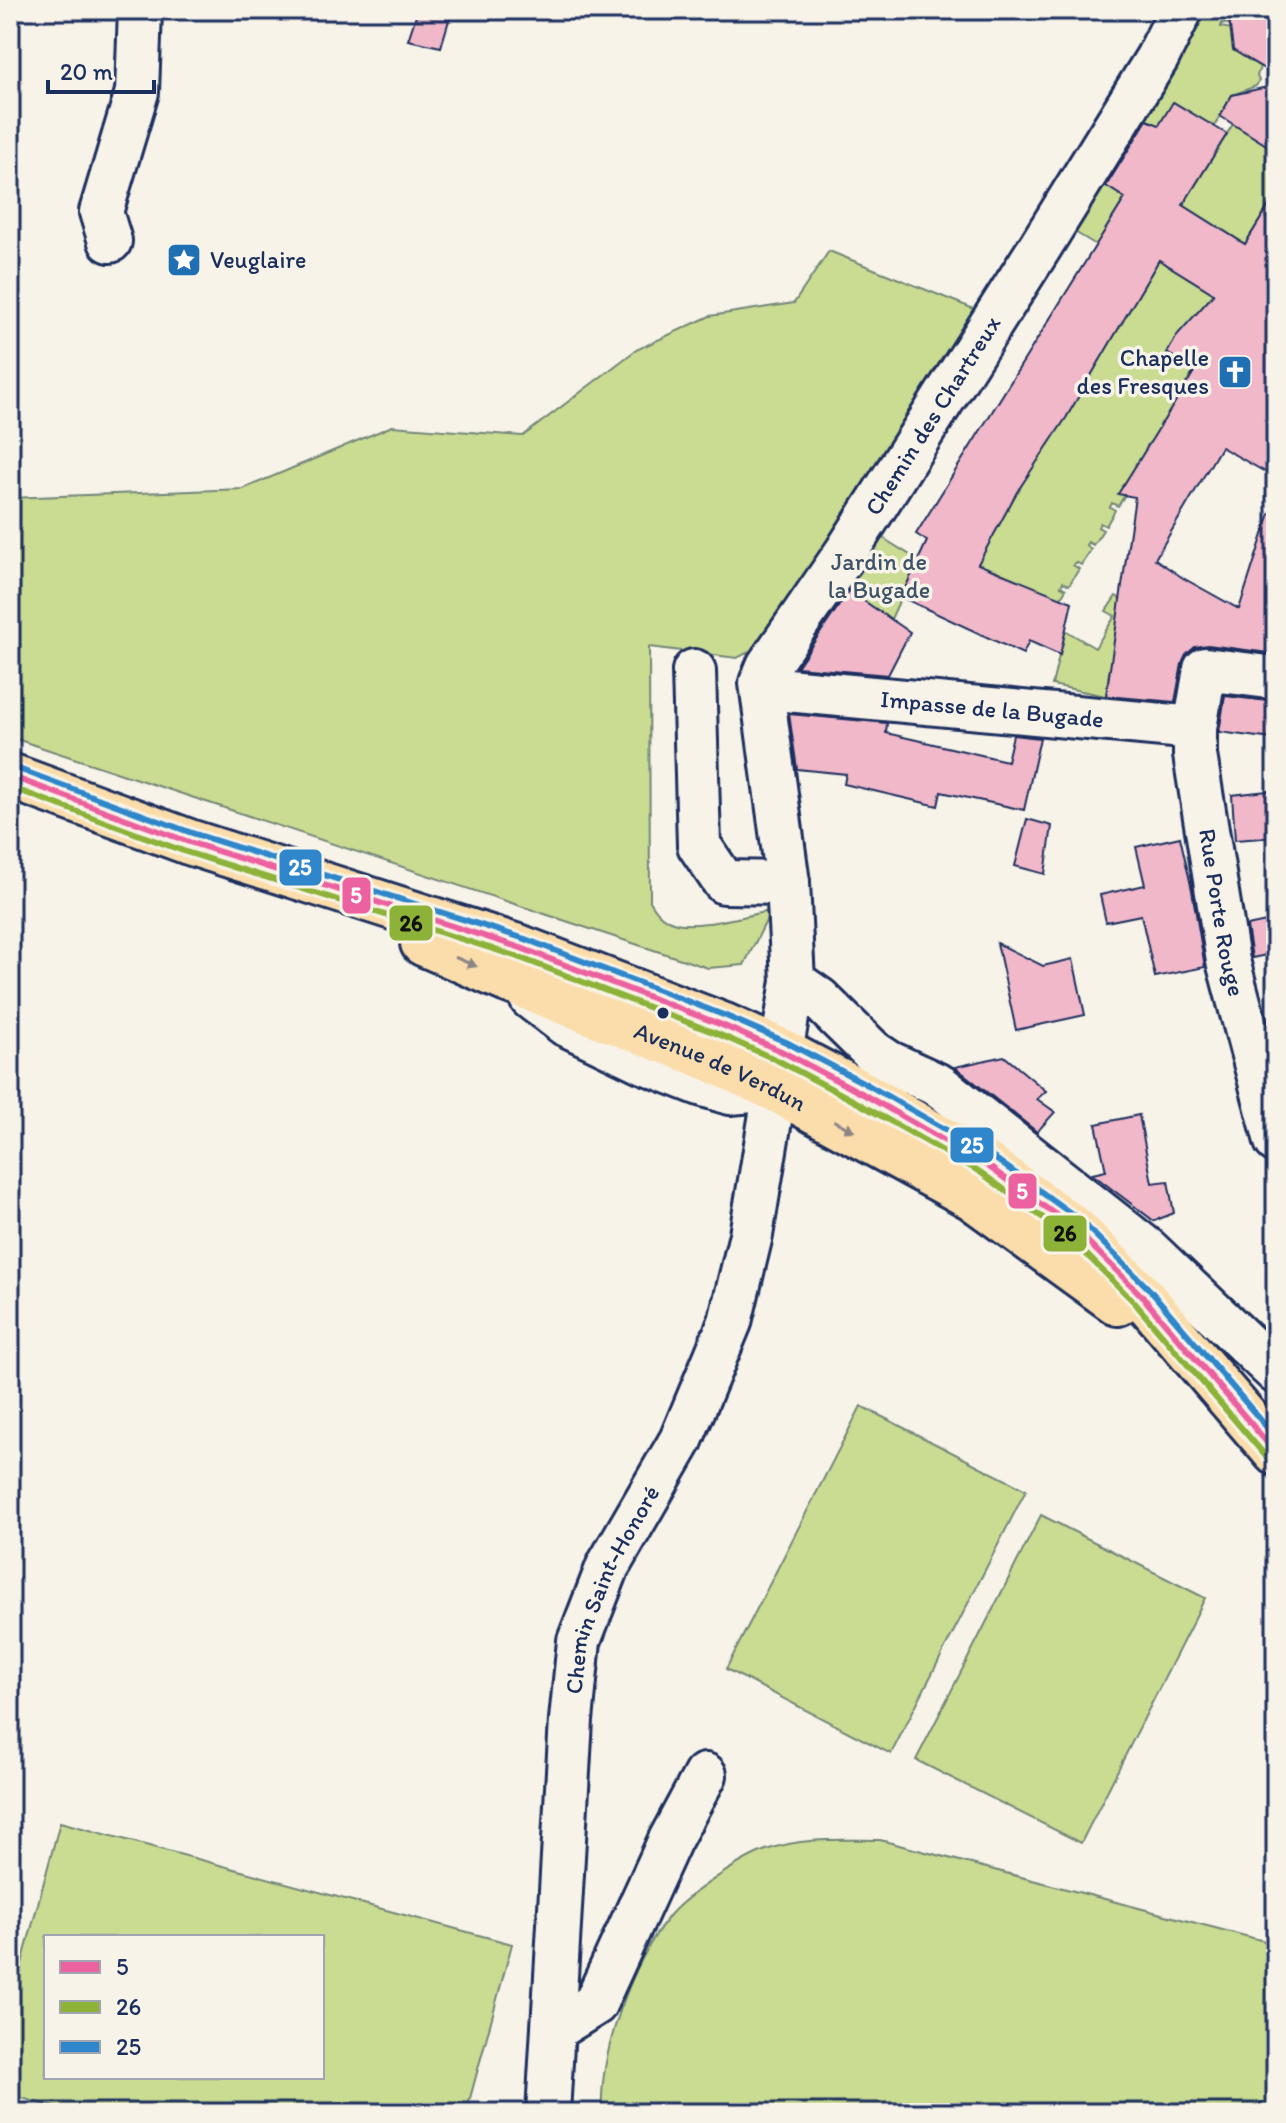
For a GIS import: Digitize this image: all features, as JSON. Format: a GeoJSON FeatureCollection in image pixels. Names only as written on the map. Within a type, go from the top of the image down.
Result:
{"type":"FeatureCollection","features":[{"type":"Feature","properties":{"kind":"main road","name":"Avenue de Verdun"},"geometry":{"type":"LineString","coordinates":[[10,776],[189,842],[521,948],[722,1025],[778,1070],[985,1164],[1074,1228],[1141,1295],[1276,1453]]}},
{"type":"Feature","properties":{"kind":"main road","name":"Avenue de Verdun"},"geometry":{"type":"LineString","coordinates":[[189,842],[508,980],[709,1058],[778,1070]]}},
{"type":"Feature","properties":{"kind":"street"},"geometry":{"type":"LineString","coordinates":[[110,241],[101,212],[137,92],[140,10]]}},
{"type":"Feature","properties":{"kind":"street","name":"Chemin des Chartreux"},"geometry":{"type":"LineString","coordinates":[[778,1070],[793,981],[788,883],[761,683],[768,666],[845,554],[1040,247],[1157,58],[1181,10]]}},
{"type":"Feature","properties":{"kind":"street","name":"Rue Porte Rouge"},"geometry":{"type":"LineString","coordinates":[[1276,678],[1205,669],[1195,728],[1195,755],[1228,961],[1276,1141]]}},
{"type":"Feature","properties":{"kind":"street"},"geometry":{"type":"LineString","coordinates":[[694,671],[699,845],[724,882],[788,883]]}},
{"type":"Feature","properties":{"kind":"street","name":"Impasse de la Bugade"},"geometry":{"type":"LineString","coordinates":[[787,690],[1195,728]]}},
{"type":"Feature","properties":{"kind":"street"},"geometry":{"type":"LineString","coordinates":[[793,981],[819,999],[873,1052],[940,1086],[1147,1249],[1276,1372]]}},
{"type":"Feature","properties":{"kind":"street","name":"Chemin Saint-Honoré"},"geometry":{"type":"LineString","coordinates":[[548,2113],[571,1720],[579,1641],[608,1566],[681,1440],[730,1322],[751,1235],[778,1070]]}},
{"type":"Feature","properties":{"kind":"street"},"geometry":{"type":"LineString","coordinates":[[553,2030],[595,2004],[670,1840],[705,1775]]}},
{"type":"Feature","properties":{"kind":"green space"},"geometry":{"type":"Polygon","coordinates":[[[1197,10],[1235,10],[1232,25],[1222,23],[1221,27],[1232,29],[1233,50],[1260,67],[1259,81],[1256,86],[1232,95],[1214,127],[1174,102],[1158,127],[1137,115],[1197,10]]]}},
{"type":"Feature","properties":{"kind":"green space"},"geometry":{"type":"Polygon","coordinates":[[[1233,124],[1276,151],[1276,194],[1245,244],[1183,205],[1233,124]]]}},
{"type":"Feature","properties":{"kind":"green space"},"geometry":{"type":"Polygon","coordinates":[[[1096,180],[1125,198],[1107,227],[1118,258],[1068,228],[1096,180]]]}},
{"type":"Feature","properties":{"kind":"green space"},"geometry":{"type":"Polygon","coordinates":[[[829,251],[979,311],[789,632],[737,658],[649,647],[650,901],[662,916],[683,924],[707,923],[771,911],[744,965],[708,968],[10,737],[10,498],[243,489],[392,426],[523,436],[636,350],[710,316],[794,303],[829,251]]]}},
{"type":"Feature","properties":{"kind":"green space"},"geometry":{"type":"Polygon","coordinates":[[[1155,257],[1232,305],[1180,333],[1167,354],[1201,373],[1192,386],[1186,383],[1190,390],[1180,406],[1172,405],[1178,410],[1167,426],[1161,423],[1165,430],[1154,447],[1149,443],[1147,446],[1152,451],[1143,466],[1136,463],[1140,470],[1122,486],[1128,490],[1118,506],[1112,503],[1110,507],[1115,510],[1106,526],[1100,523],[1098,527],[1103,530],[1093,545],[1088,542],[1086,545],[1091,550],[1081,565],[1076,562],[1073,565],[1079,569],[1069,585],[1063,582],[1061,586],[1066,589],[1057,604],[997,571],[994,570],[991,576],[969,565],[1012,489],[1018,492],[1020,489],[1015,485],[1145,284],[1140,281],[1155,257]]]}},
{"type":"Feature","properties":{"kind":"green space","name":"Jardin de la Bugade"},"geometry":{"type":"Polygon","coordinates":[[[873,532],[918,560],[891,619],[840,585],[873,532]]]}},
{"type":"Feature","properties":{"kind":"green space"},"geometry":{"type":"Polygon","coordinates":[[[1116,596],[1154,620],[1133,675],[1109,672],[1106,696],[1052,685],[1065,630],[1095,648],[1115,616],[1106,611],[1116,596]]]}},
{"type":"Feature","properties":{"kind":"green space"},"geometry":{"type":"Polygon","coordinates":[[[861,1406],[1026,1490],[891,1754],[726,1669],[861,1406]]]}},
{"type":"Feature","properties":{"kind":"green space"},"geometry":{"type":"Polygon","coordinates":[[[1041,1515],[1205,1598],[1081,1843],[916,1760],[1041,1515]]]}},
{"type":"Feature","properties":{"kind":"green space"},"geometry":{"type":"Polygon","coordinates":[[[60,1822],[512,1944],[466,2113],[78,2113],[10,2095],[10,2008],[60,1822]]]}},
{"type":"Feature","properties":{"kind":"green space"},"geometry":{"type":"Polygon","coordinates":[[[880,1840],[1276,1944],[1276,2113],[602,2113],[606,2063],[621,2009],[643,1957],[678,1907],[729,1869],[766,1850],[808,1841],[880,1840]]]}},
{"type":"Feature","properties":{"kind":"building"},"geometry":{"type":"Polygon","coordinates":[[[418,10],[452,10],[441,47],[408,40],[418,10]]]}},
{"type":"Feature","properties":{"kind":"building"},"geometry":{"type":"Polygon","coordinates":[[[1228,10],[1276,10],[1276,76],[1233,50],[1228,10]]]}},
{"type":"Feature","properties":{"kind":"building"},"geometry":{"type":"Polygon","coordinates":[[[1276,85],[1276,151],[1220,116],[1232,95],[1276,85]]]}},
{"type":"Feature","properties":{"kind":"building"},"geometry":{"type":"Polygon","coordinates":[[[1173,102],[1227,134],[1183,205],[1245,244],[1276,194],[1276,478],[1221,447],[1155,559],[1239,609],[1270,513],[1276,514],[1276,654],[1208,645],[1195,647],[1182,664],[1175,702],[1106,696],[1135,497],[1118,494],[1195,370],[1167,353],[1178,334],[1214,294],[1159,260],[1066,418],[1017,492],[978,564],[1072,602],[1060,655],[1029,641],[1023,654],[901,597],[927,541],[916,534],[1125,198],[1106,186],[1147,120],[1159,125],[1173,102]]]}},
{"type":"Feature","properties":{"kind":"building"},"geometry":{"type":"Polygon","coordinates":[[[849,591],[910,632],[888,675],[797,667],[849,591]]]}},
{"type":"Feature","properties":{"kind":"building"},"geometry":{"type":"Polygon","coordinates":[[[1225,696],[1276,702],[1273,739],[1219,732],[1225,696]]]}},
{"type":"Feature","properties":{"kind":"building"},"geometry":{"type":"Polygon","coordinates":[[[789,714],[887,723],[886,733],[1007,761],[1013,735],[1040,738],[1024,810],[941,792],[938,806],[844,784],[846,774],[797,769],[789,714]]]}},
{"type":"Feature","properties":{"kind":"building"},"geometry":{"type":"Polygon","coordinates":[[[1276,790],[1276,837],[1235,840],[1232,795],[1276,790]]]}},
{"type":"Feature","properties":{"kind":"building"},"geometry":{"type":"Polygon","coordinates":[[[1027,819],[1052,826],[1045,874],[1015,866],[1027,819]]]}},
{"type":"Feature","properties":{"kind":"building"},"geometry":{"type":"Polygon","coordinates":[[[1180,837],[1205,967],[1155,977],[1141,915],[1106,922],[1100,895],[1145,885],[1136,847],[1180,837]]]}},
{"type":"Feature","properties":{"kind":"building"},"geometry":{"type":"Polygon","coordinates":[[[1276,920],[1276,953],[1252,958],[1247,926],[1276,920]]]}},
{"type":"Feature","properties":{"kind":"building"},"geometry":{"type":"Polygon","coordinates":[[[997,943],[1043,966],[1073,959],[1085,1015],[1016,1030],[997,943]]]}},
{"type":"Feature","properties":{"kind":"building"},"geometry":{"type":"Polygon","coordinates":[[[1004,1056],[1046,1091],[1037,1099],[1055,1112],[1037,1132],[955,1067],[1004,1056]]]}},
{"type":"Feature","properties":{"kind":"building"},"geometry":{"type":"Polygon","coordinates":[[[1139,1115],[1152,1183],[1168,1181],[1174,1213],[1154,1221],[1092,1174],[1106,1171],[1096,1124],[1139,1115]]]}},
{"type":"Feature","properties":{"kind":"transit line","name":"25"},"geometry":{"type":"LineString","coordinates":[[13,767],[192,833],[525,939],[726,1016],[786,1042],[868,1085],[990,1155],[1080,1220],[1149,1289],[1276,1438]]}},
{"type":"Feature","properties":{"kind":"transit line","name":"5"},"geometry":{"type":"LineString","coordinates":[[10,776],[189,842],[521,948],[722,1025],[781,1051],[863,1094],[985,1164],[1074,1228],[1141,1295],[1276,1453]]}},
{"type":"Feature","properties":{"kind":"transit line","name":"26"},"geometry":{"type":"LineString","coordinates":[[10,787],[186,852],[518,957],[718,1034],[777,1060],[858,1103],[980,1172],[1068,1236],[1134,1302],[1268,1459]]}},
{"type":"Feature","properties":{"kind":"place","name":"Veuglaire"},"geometry":{"type":"Point","coordinates":[184,260]}},
{"type":"Feature","properties":{"kind":"place","name":"Chapelle des Fresques"},"geometry":{"type":"Point","coordinates":[1235,372]}}]}
